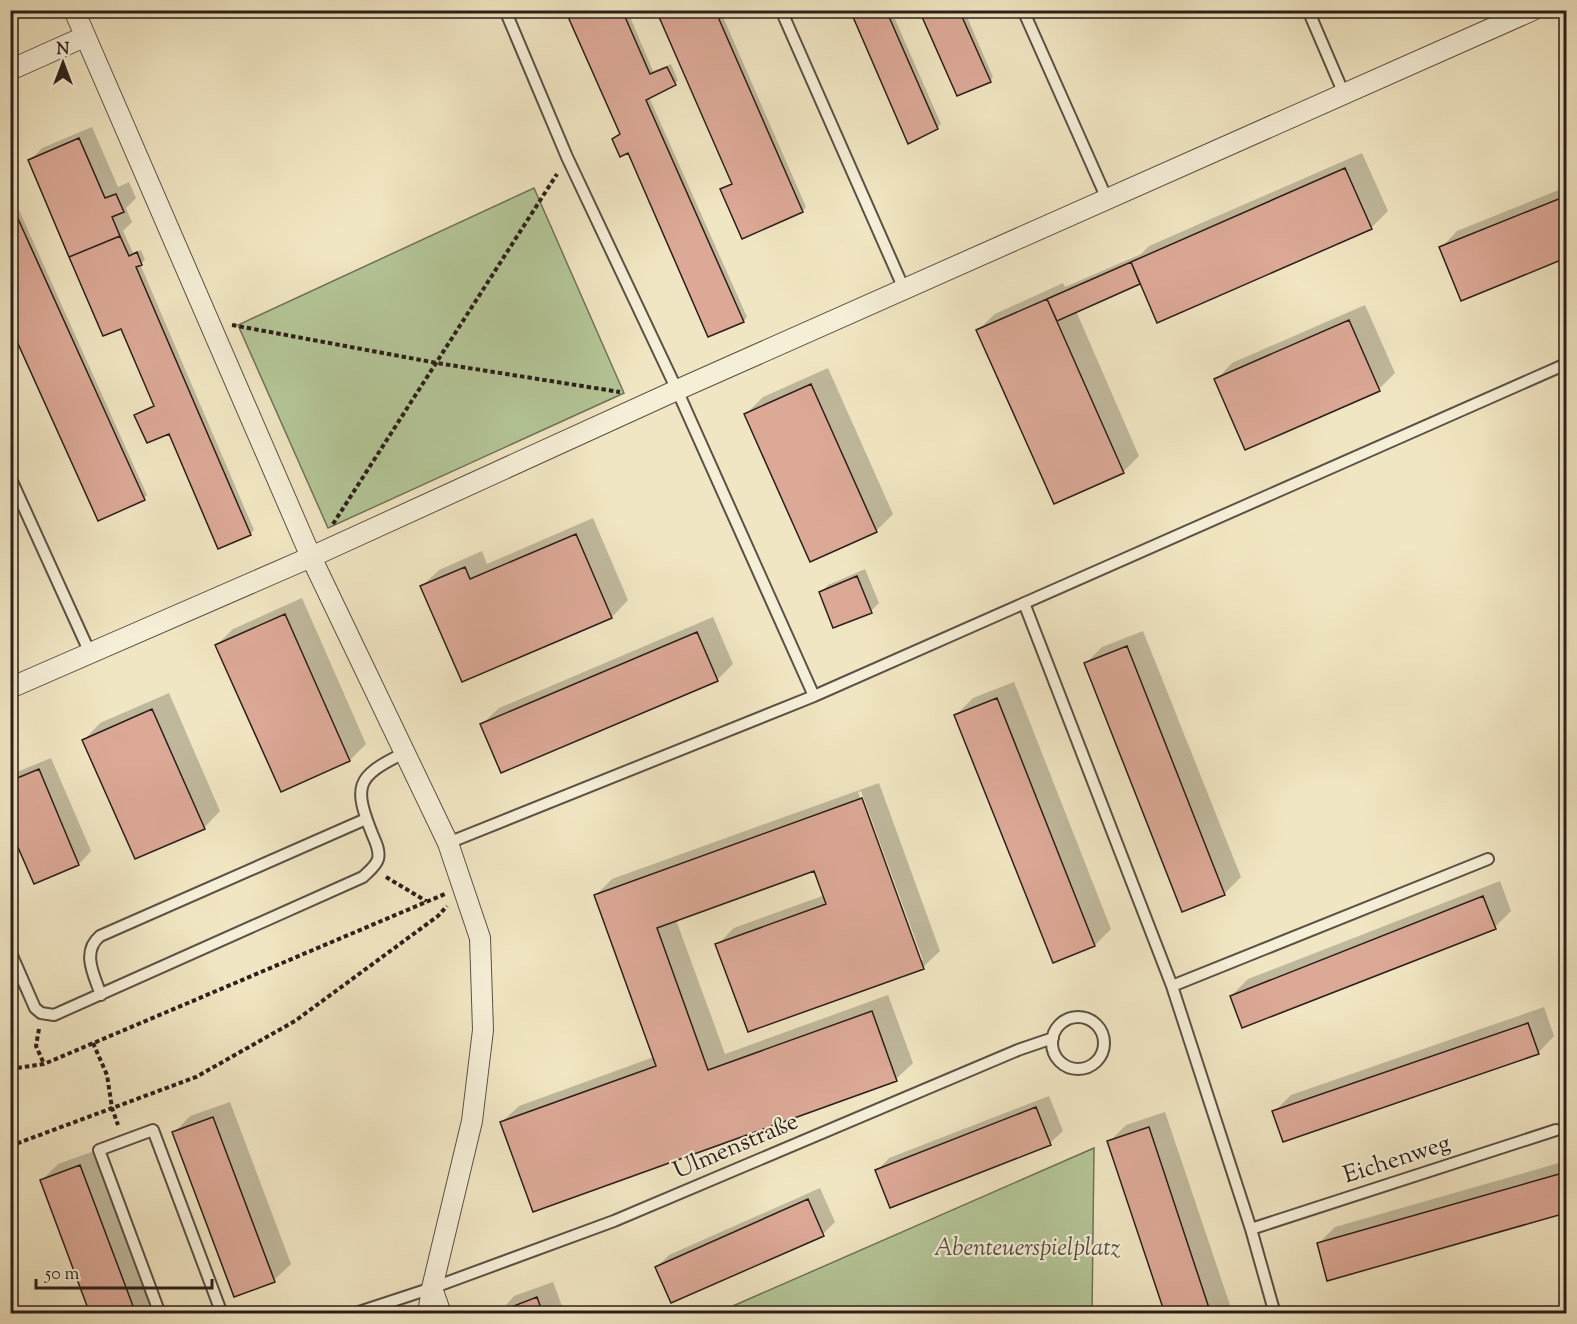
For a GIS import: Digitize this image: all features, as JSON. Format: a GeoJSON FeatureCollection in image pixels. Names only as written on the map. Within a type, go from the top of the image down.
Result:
{"type":"FeatureCollection","features":[{"type":"Feature","properties":{"kind":"street"},"geometry":{"type":"LineString","coordinates":[[74,10],[213,325],[311,557],[447,843],[480,938],[483,1030],[472,1121],[432,1288],[428,1314]]}},
{"type":"Feature","properties":{"kind":"street"},"geometry":{"type":"LineString","coordinates":[[10,688],[311,557],[677,390],[1533,10]]}},
{"type":"Feature","properties":{"kind":"street"},"geometry":{"type":"LineString","coordinates":[[10,70],[84,37]]}},
{"type":"Feature","properties":{"kind":"street"},"geometry":{"type":"LineString","coordinates":[[432,1288],[441,1314]]}},
{"type":"Feature","properties":{"kind":"lane"},"geometry":{"type":"LineString","coordinates":[[505,10],[567,157],[677,390],[814,696]]}},
{"type":"Feature","properties":{"kind":"lane"},"geometry":{"type":"LineString","coordinates":[[781,10],[904,289]]}},
{"type":"Feature","properties":{"kind":"lane"},"geometry":{"type":"LineString","coordinates":[[1023,10],[1107,199]]}},
{"type":"Feature","properties":{"kind":"lane"},"geometry":{"type":"LineString","coordinates":[[1308,10],[1344,94]]}},
{"type":"Feature","properties":{"kind":"lane"},"geometry":{"type":"LineString","coordinates":[[447,843],[814,696],[1566,364]]}},
{"type":"Feature","properties":{"kind":"lane"},"geometry":{"type":"LineString","coordinates":[[10,477],[90,653]]}},
{"type":"Feature","properties":{"kind":"lane"},"geometry":{"type":"LineString","coordinates":[[1024,603],[1172,986],[1251,1229],[1275,1314]]}},
{"type":"Feature","properties":{"kind":"lane"},"geometry":{"type":"LineString","coordinates":[[10,951],[35,1008],[41,1013],[54,1015],[363,877],[378,859],[378,848],[361,805],[360,793],[363,783],[378,765],[404,753]]}},
{"type":"Feature","properties":{"kind":"lane"},"geometry":{"type":"LineString","coordinates":[[101,995],[89,955],[93,942],[100,936],[366,819]]}},
{"type":"Feature","properties":{"kind":"lane"},"geometry":{"type":"LineString","coordinates":[[1172,986],[1488,859]]}},
{"type":"Feature","properties":{"kind":"lane"},"geometry":{"type":"LineString","coordinates":[[1086,1018],[1094,1022],[1102,1031],[1103,1051],[1095,1063],[1087,1068],[1071,1068],[1056,1057],[1053,1038],[1060,1024],[1067,1020],[1086,1018]]}},
{"type":"Feature","properties":{"kind":"lane","name":"Ulmenstraße"},"geometry":{"type":"LineString","coordinates":[[353,1314],[432,1288],[614,1221],[1017,1050],[1053,1038]]}},
{"type":"Feature","properties":{"kind":"lane"},"geometry":{"type":"LineString","coordinates":[[160,1314],[99,1150],[153,1130],[222,1314]]}},
{"type":"Feature","properties":{"kind":"lane","name":"Eichenweg"},"geometry":{"type":"LineString","coordinates":[[1251,1229],[1556,1130]]}},
{"type":"Feature","properties":{"kind":"path"},"geometry":{"type":"LineString","coordinates":[[330,528],[567,157]]}},
{"type":"Feature","properties":{"kind":"path"},"geometry":{"type":"LineString","coordinates":[[213,325],[238,325],[437,363],[624,393]]}},
{"type":"Feature","properties":{"kind":"path"},"geometry":{"type":"LineString","coordinates":[[372,868],[427,902]]}},
{"type":"Feature","properties":{"kind":"path"},"geometry":{"type":"LineString","coordinates":[[10,1069],[44,1064],[462,886]]}},
{"type":"Feature","properties":{"kind":"path"},"geometry":{"type":"LineString","coordinates":[[10,1146],[196,1077],[294,1022],[438,916],[462,886]]}},
{"type":"Feature","properties":{"kind":"path"},"geometry":{"type":"LineString","coordinates":[[41,1013],[36,1046],[44,1064]]}},
{"type":"Feature","properties":{"kind":"path"},"geometry":{"type":"LineString","coordinates":[[93,1043],[107,1074],[112,1108],[124,1141]]}},
{"type":"Feature","properties":{"kind":"green space"},"geometry":{"type":"Polygon","coordinates":[[[534,188],[624,393],[328,528],[238,325],[534,188]]]}},
{"type":"Feature","properties":{"kind":"green space","name":"Abenteuerspielplatz"},"geometry":{"type":"Polygon","coordinates":[[[1094,1148],[1092,1313],[717,1313],[1094,1148]]]}},
{"type":"Feature","properties":{"kind":"building"},"geometry":{"type":"Polygon","coordinates":[[[565,10],[622,10],[650,74],[667,67],[676,85],[646,100],[744,322],[708,337],[628,153],[620,157],[612,139],[620,134],[565,10]]]}},
{"type":"Feature","properties":{"kind":"building"},"geometry":{"type":"Polygon","coordinates":[[[656,10],[715,10],[803,212],[742,239],[720,189],[732,184],[656,10]]]}},
{"type":"Feature","properties":{"kind":"building"},"geometry":{"type":"Polygon","coordinates":[[[850,10],[886,10],[938,129],[908,144],[850,10]]]}},
{"type":"Feature","properties":{"kind":"building"},"geometry":{"type":"Polygon","coordinates":[[[919,10],[959,10],[991,82],[957,96],[919,10]]]}},
{"type":"Feature","properties":{"kind":"building"},"geometry":{"type":"Polygon","coordinates":[[[79,138],[105,198],[116,194],[124,212],[112,217],[120,236],[69,257],[28,160],[79,138]]]}},
{"type":"Feature","properties":{"kind":"building"},"geometry":{"type":"Polygon","coordinates":[[[1345,168],[1372,229],[1157,323],[1131,262],[1345,168]]]}},
{"type":"Feature","properties":{"kind":"building"},"geometry":{"type":"Polygon","coordinates":[[[1566,196],[1566,258],[1461,301],[1439,247],[1566,196]]]}},
{"type":"Feature","properties":{"kind":"building"},"geometry":{"type":"Polygon","coordinates":[[[10,201],[145,500],[98,521],[10,326],[10,201]]]}},
{"type":"Feature","properties":{"kind":"building"},"geometry":{"type":"Polygon","coordinates":[[[120,236],[129,256],[137,252],[142,265],[136,267],[251,535],[218,549],[169,434],[147,443],[134,415],[154,406],[121,329],[103,336],[69,257],[120,236]]]}},
{"type":"Feature","properties":{"kind":"building"},"geometry":{"type":"Polygon","coordinates":[[[1131,262],[1140,284],[1057,321],[1047,299],[1131,262]]]}},
{"type":"Feature","properties":{"kind":"building"},"geometry":{"type":"Polygon","coordinates":[[[1047,299],[1124,473],[1054,504],[976,330],[1047,299]]]}},
{"type":"Feature","properties":{"kind":"building"},"geometry":{"type":"Polygon","coordinates":[[[1349,320],[1380,391],[1245,450],[1214,379],[1349,320]]]}},
{"type":"Feature","properties":{"kind":"building"},"geometry":{"type":"Polygon","coordinates":[[[811,384],[877,532],[810,562],[744,414],[811,384]]]}},
{"type":"Feature","properties":{"kind":"building"},"geometry":{"type":"Polygon","coordinates":[[[576,534],[612,618],[462,682],[420,586],[465,567],[470,579],[576,534]]]}},
{"type":"Feature","properties":{"kind":"building"},"geometry":{"type":"Polygon","coordinates":[[[857,576],[872,613],[833,628],[819,592],[857,576]]]}},
{"type":"Feature","properties":{"kind":"building"},"geometry":{"type":"Polygon","coordinates":[[[285,614],[350,761],[281,792],[215,645],[285,614]]]}},
{"type":"Feature","properties":{"kind":"building"},"geometry":{"type":"Polygon","coordinates":[[[697,632],[718,681],[501,773],[480,724],[697,632]]]}},
{"type":"Feature","properties":{"kind":"building"},"geometry":{"type":"Polygon","coordinates":[[[1127,646],[1225,895],[1182,912],[1084,663],[1127,646]]]}},
{"type":"Feature","properties":{"kind":"building"},"geometry":{"type":"Polygon","coordinates":[[[997,698],[1095,946],[1053,963],[954,715],[997,698]]]}},
{"type":"Feature","properties":{"kind":"building"},"geometry":{"type":"Polygon","coordinates":[[[152,709],[205,829],[135,859],[82,740],[152,709]]]}},
{"type":"Feature","properties":{"kind":"building"},"geometry":{"type":"Polygon","coordinates":[[[39,769],[79,865],[34,884],[10,829],[10,781],[39,769]]]}},
{"type":"Feature","properties":{"kind":"building"},"geometry":{"type":"Polygon","coordinates":[[[862,798],[924,969],[748,1032],[715,944],[826,904],[814,871],[657,928],[708,1070],[872,1011],[897,1081],[533,1212],[500,1122],[656,1066],[594,895],[862,798]]]}},
{"type":"Feature","properties":{"kind":"building"},"geometry":{"type":"Polygon","coordinates":[[[1483,896],[1496,929],[1242,1028],[1230,996],[1483,896]]]}},
{"type":"Feature","properties":{"kind":"building"},"geometry":{"type":"Polygon","coordinates":[[[1528,1023],[1539,1054],[1283,1142],[1272,1111],[1528,1023]]]}},
{"type":"Feature","properties":{"kind":"building"},"geometry":{"type":"Polygon","coordinates":[[[1036,1107],[1051,1145],[890,1208],[875,1170],[1036,1107]]]}},
{"type":"Feature","properties":{"kind":"building"},"geometry":{"type":"Polygon","coordinates":[[[213,1117],[275,1282],[234,1297],[172,1132],[213,1117]]]}},
{"type":"Feature","properties":{"kind":"building"},"geometry":{"type":"Polygon","coordinates":[[[1149,1127],[1211,1314],[1165,1314],[1107,1141],[1149,1127]]]}},
{"type":"Feature","properties":{"kind":"building"},"geometry":{"type":"Polygon","coordinates":[[[80,1165],[136,1314],[90,1314],[40,1180],[80,1165]]]}},
{"type":"Feature","properties":{"kind":"building"},"geometry":{"type":"Polygon","coordinates":[[[1566,1172],[1566,1213],[1327,1281],[1317,1243],[1566,1172]]]}},
{"type":"Feature","properties":{"kind":"building"},"geometry":{"type":"Polygon","coordinates":[[[808,1199],[824,1236],[671,1303],[655,1267],[808,1199]]]}},
{"type":"Feature","properties":{"kind":"building"},"geometry":{"type":"Polygon","coordinates":[[[537,1297],[543,1314],[496,1314],[496,1313],[537,1297]]]}}]}
